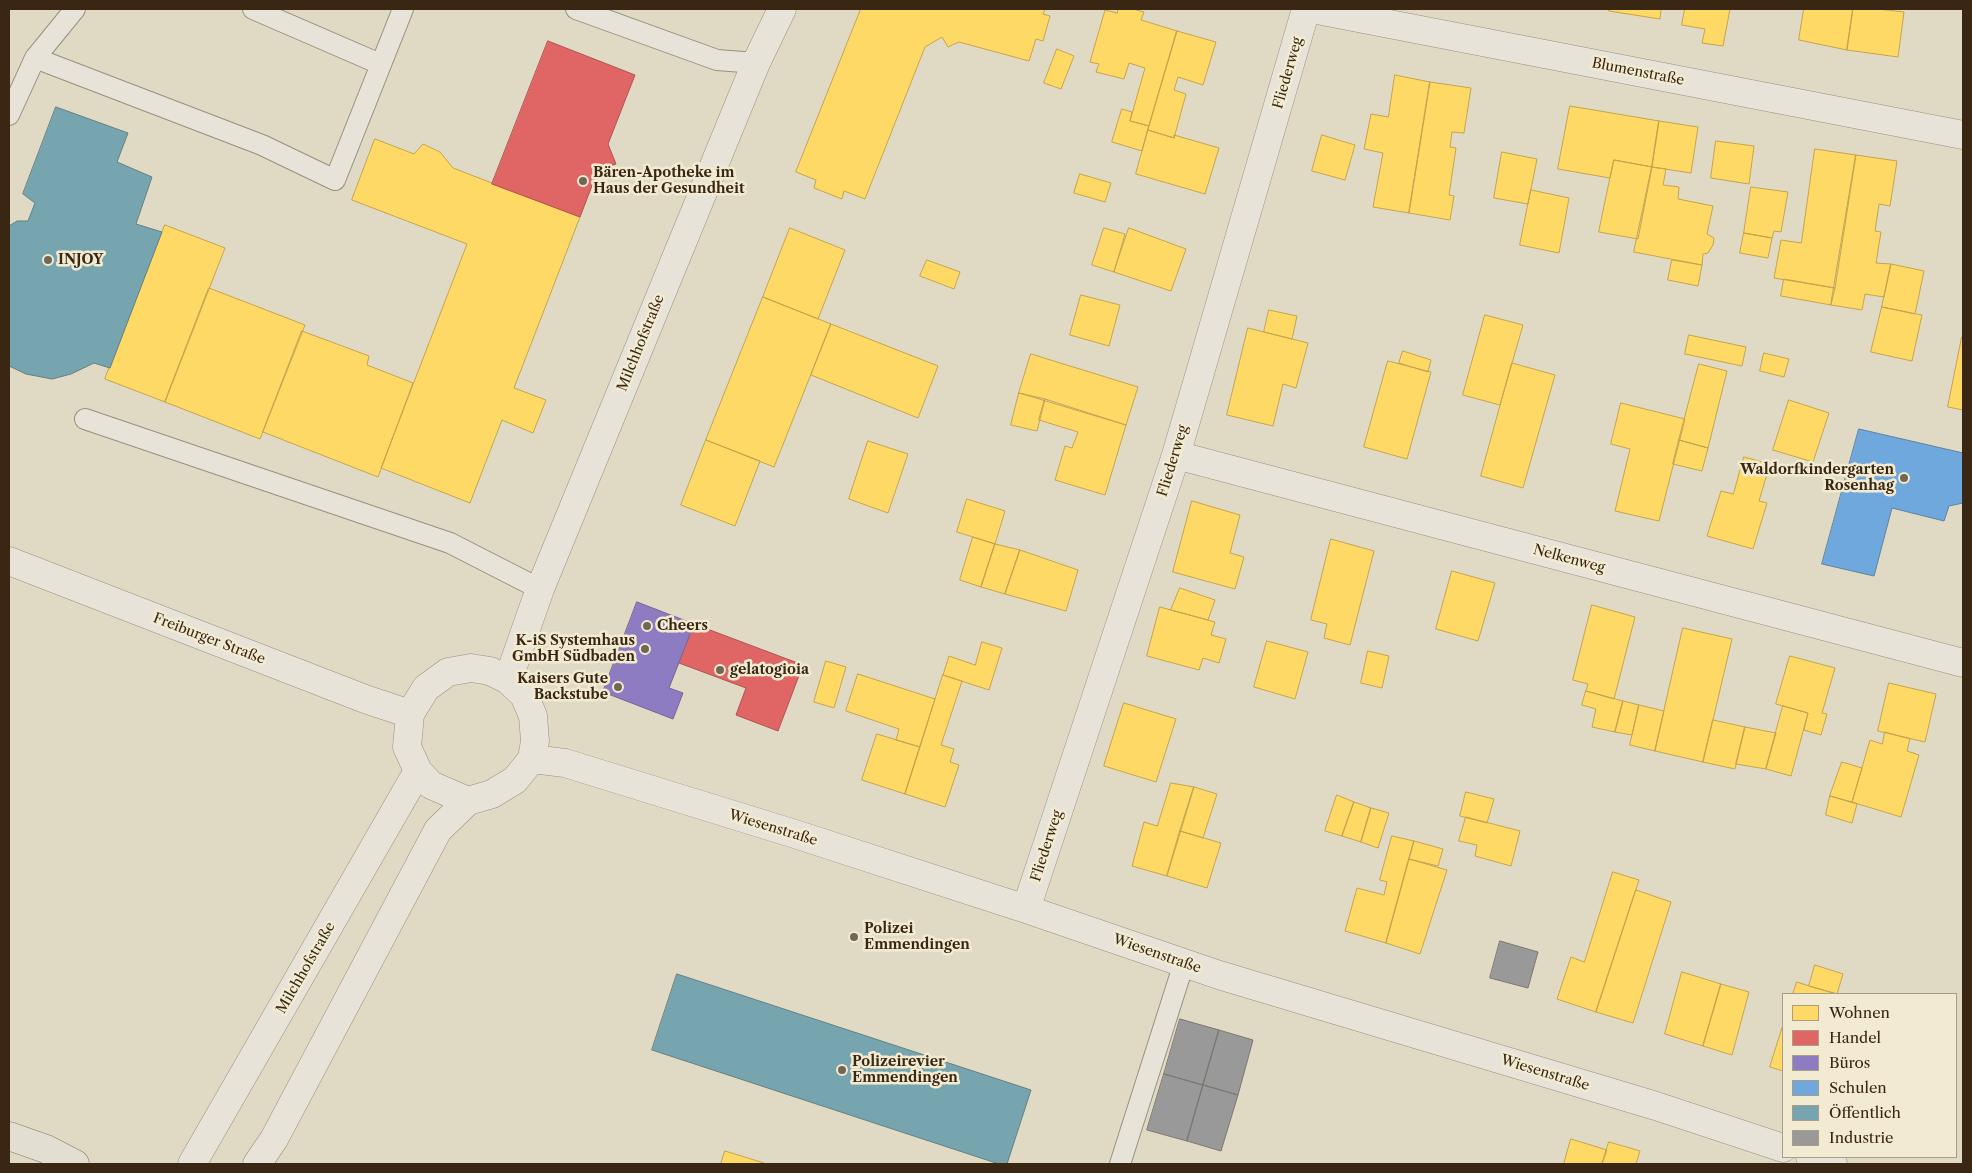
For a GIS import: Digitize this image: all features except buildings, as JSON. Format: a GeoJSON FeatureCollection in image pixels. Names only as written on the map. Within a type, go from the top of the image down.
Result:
{"type":"FeatureCollection","features":[{"type":"Feature","properties":{"kind":"main road"},"geometry":{"type":"LineString","coordinates":[[9,1136],[46,1149],[75,1164]]}},
{"type":"Feature","properties":{"kind":"street","name":"Milchhofstraße"},"geometry":{"type":"LineString","coordinates":[[508,680],[540,589],[756,63],[782,9]]}},
{"type":"Feature","properties":{"kind":"street","name":"Fliederweg"},"geometry":{"type":"LineString","coordinates":[[1026,909],[1176,455],[1306,9]]}},
{"type":"Feature","properties":{"kind":"street","name":"Blumenstraße"},"geometry":{"type":"LineString","coordinates":[[1312,9],[1963,135]]}},
{"type":"Feature","properties":{"kind":"street","name":"Nelkenweg"},"geometry":{"type":"LineString","coordinates":[[1176,455],[1963,663]]}},
{"type":"Feature","properties":{"kind":"street","name":"Freiburger Straße"},"geometry":{"type":"LineString","coordinates":[[9,561],[346,692],[410,714]]}},
{"type":"Feature","properties":{"kind":"street"},"geometry":{"type":"LineString","coordinates":[[257,1164],[275,1151],[438,830],[468,801],[492,794],[515,780],[532,759],[535,741],[533,716],[524,695],[508,680],[490,671],[471,668],[448,672],[426,688],[410,714],[407,747],[418,771],[431,785],[468,801]]}},
{"type":"Feature","properties":{"kind":"street","name":"Wiesenstraße"},"geometry":{"type":"LineString","coordinates":[[532,759],[574,766],[1026,909],[1184,963],[1656,1106],[1782,1148]]}},
{"type":"Feature","properties":{"kind":"street","name":"Milchhofstraße"},"geometry":{"type":"LineString","coordinates":[[192,1164],[418,771]]}},
{"type":"Feature","properties":{"kind":"street"},"geometry":{"type":"LineString","coordinates":[[1813,1158],[1833,1164]]}},
{"type":"Feature","properties":{"kind":"lane"},"geometry":{"type":"LineString","coordinates":[[9,115],[35,58],[75,9]]}},
{"type":"Feature","properties":{"kind":"lane"},"geometry":{"type":"LineString","coordinates":[[253,9],[380,64]]}},
{"type":"Feature","properties":{"kind":"lane"},"geometry":{"type":"LineString","coordinates":[[35,58],[262,145],[335,180],[403,9]]}},
{"type":"Feature","properties":{"kind":"lane"},"geometry":{"type":"LineString","coordinates":[[576,9],[717,60],[756,63]]}},
{"type":"Feature","properties":{"kind":"lane"},"geometry":{"type":"LineString","coordinates":[[85,420],[450,543],[540,589]]}},
{"type":"Feature","properties":{"kind":"lane"},"geometry":{"type":"LineString","coordinates":[[1120,1164],[1184,963]]}},
{"type":"Feature","properties":{"kind":"place","name":"Bären-Apotheke im Haus der Gesundheit"},"geometry":{"type":"Point","coordinates":[583,181]}},
{"type":"Feature","properties":{"kind":"place","name":"INJOY"},"geometry":{"type":"Point","coordinates":[48,260]}},
{"type":"Feature","properties":{"kind":"place","name":"Waldorfkindergarten Rosenhag"},"geometry":{"type":"Point","coordinates":[1904,478]}},
{"type":"Feature","properties":{"kind":"place","name":"Cheers"},"geometry":{"type":"Point","coordinates":[647,626]}},
{"type":"Feature","properties":{"kind":"place","name":"K-iS Systemhaus GmbH Südbaden"},"geometry":{"type":"Point","coordinates":[645,649]}},
{"type":"Feature","properties":{"kind":"place","name":"gelatogioia"},"geometry":{"type":"Point","coordinates":[720,670]}},
{"type":"Feature","properties":{"kind":"place","name":"Kaisers Gute Backstube"},"geometry":{"type":"Point","coordinates":[618,687]}},
{"type":"Feature","properties":{"kind":"place","name":"Polizei Emmendingen"},"geometry":{"type":"Point","coordinates":[854,937]}},
{"type":"Feature","properties":{"kind":"place","name":"Polizeirevier Emmendingen"},"geometry":{"type":"Point","coordinates":[842,1070]}}]}
